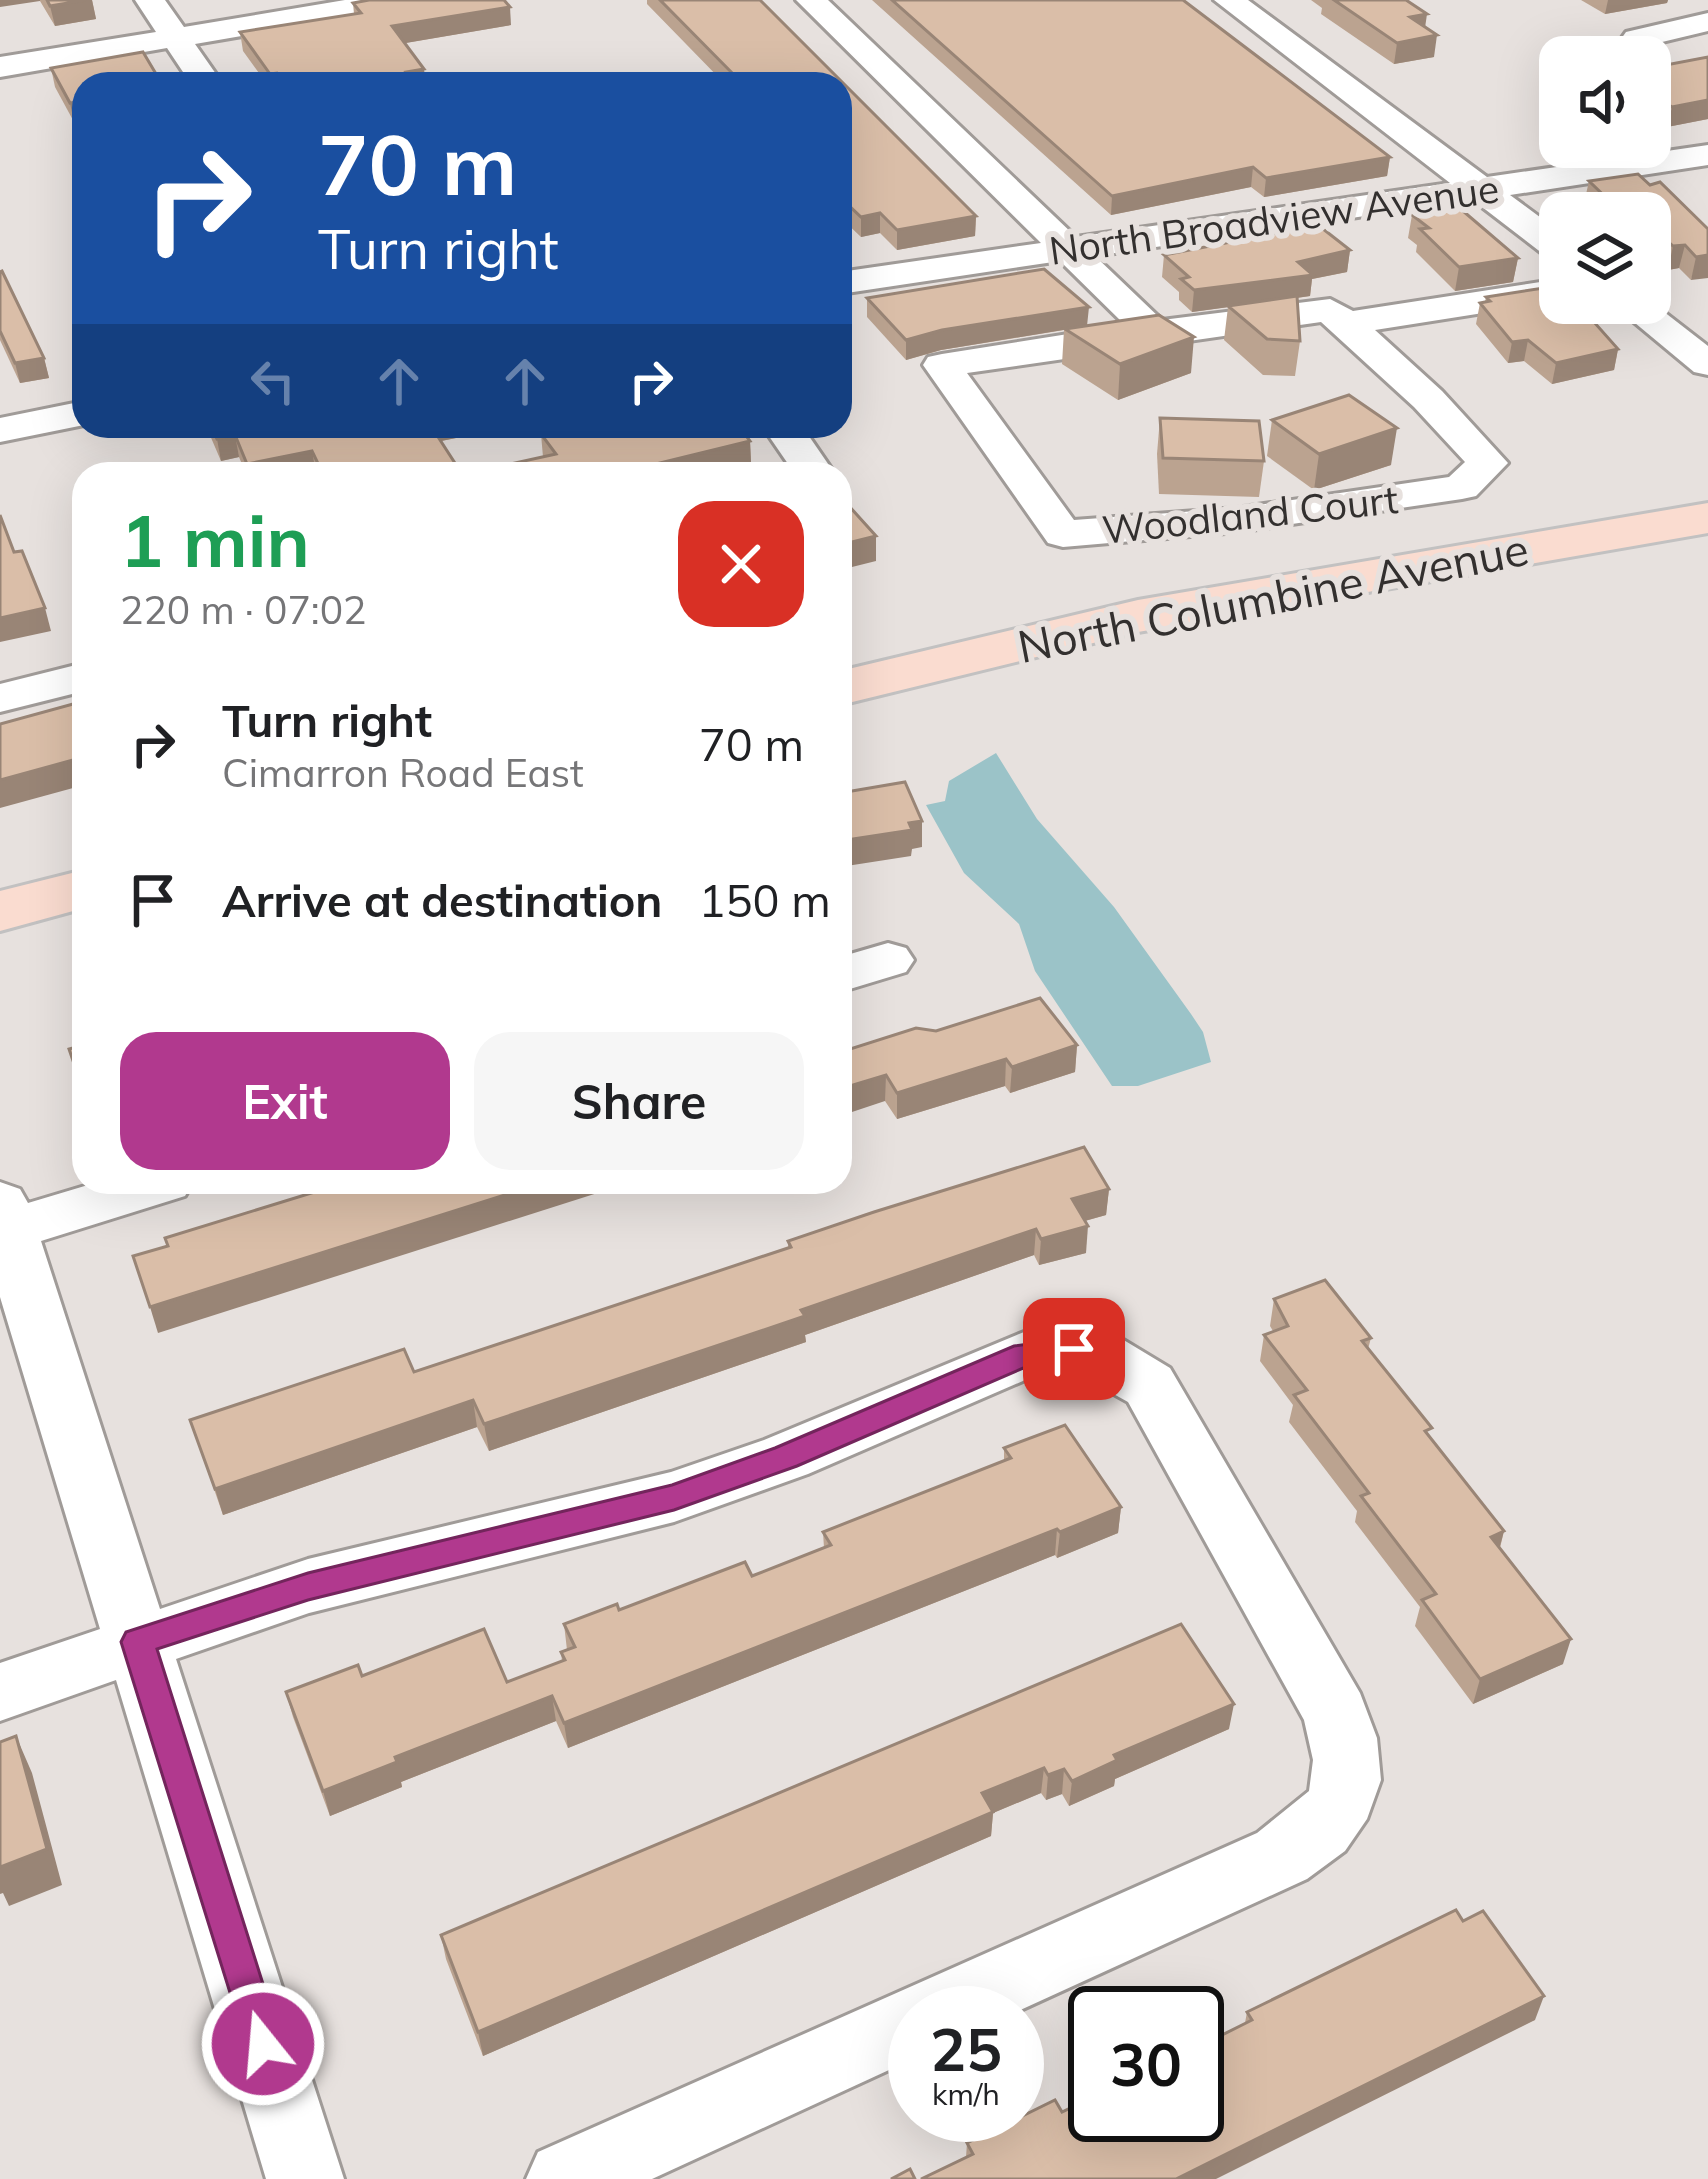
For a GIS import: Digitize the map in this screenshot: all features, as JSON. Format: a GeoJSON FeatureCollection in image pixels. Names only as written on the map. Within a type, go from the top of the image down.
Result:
{"type":"FeatureCollection","features":[{"type":"Feature","properties":{"kind":"main road","name":"North Columbine Avenue"},"geometry":{"type":"LineString","coordinates":[[852,685],[1138,616],[1708,518]]}},
{"type":"Feature","properties":{"kind":"main road"},"geometry":{"type":"LineString","coordinates":[[0,911],[72,892]]}},
{"type":"Feature","properties":{"kind":"street"},"geometry":{"type":"LineString","coordinates":[[150,0],[198,72]]}},
{"type":"Feature","properties":{"kind":"street"},"geometry":{"type":"LineString","coordinates":[[0,68],[400,0]]}},
{"type":"Feature","properties":{"kind":"street"},"geometry":{"type":"LineString","coordinates":[[811,0],[1153,332]]}},
{"type":"Feature","properties":{"kind":"street"},"geometry":{"type":"LineString","coordinates":[[1229,0],[1539,233]]}},
{"type":"Feature","properties":{"kind":"street"},"geometry":{"type":"LineString","coordinates":[[1650,36],[1708,22]]}},
{"type":"Feature","properties":{"kind":"street","name":"North Broadview Avenue"},"geometry":{"type":"LineString","coordinates":[[852,281],[1708,155]]}},
{"type":"Feature","properties":{"kind":"street","name":"Woodland Court"},"geometry":{"type":"LineString","coordinates":[[1345,324],[1539,293]]}},
{"type":"Feature","properties":{"kind":"street","name":"Woodland Court"},"geometry":{"type":"LineString","coordinates":[[1330,310],[1345,324],[1428,399],[1488,464],[1462,487],[1238,520],[1063,534],[942,365],[1330,310]]}},
{"type":"Feature","properties":{"kind":"street"},"geometry":{"type":"LineString","coordinates":[[1656,324],[1708,364]]}},
{"type":"Feature","properties":{"kind":"street"},"geometry":{"type":"LineString","coordinates":[[0,430],[72,415]]}},
{"type":"Feature","properties":{"kind":"street"},"geometry":{"type":"LineString","coordinates":[[0,698],[72,680]]}},
{"type":"Feature","properties":{"kind":"street"},"geometry":{"type":"LineString","coordinates":[[108,1194],[4,1216],[305,2179]]}},
{"type":"Feature","properties":{"kind":"street"},"geometry":{"type":"LineString","coordinates":[[0,1692],[308,1586],[674,1497],[786,1457],[1024,1354],[1051,1349],[1101,1354],[1150,1385],[1336,1714],[1349,1770],[1336,1814],[1282,1856],[994,1986]]}},
{"type":"Feature","properties":{"kind":"street"},"geometry":{"type":"LineString","coordinates":[[565,2179],[888,2033]]}},
{"type":"Feature","properties":{"kind":"water"},"geometry":{"type":"Polygon","coordinates":[[[996,753],[1037,819],[1114,907],[1191,1014],[1203,1032],[1211,1062],[1138,1086],[1112,1086],[1035,971],[1019,924],[964,873],[926,805],[945,801],[949,781],[996,753]]]}},
{"type":"Feature","properties":{"kind":"building"},"geometry":{"type":"Polygon","coordinates":[[[47,0],[86,0],[50,6],[47,0]]]}},
{"type":"Feature","properties":{"kind":"building"},"geometry":{"type":"Polygon","coordinates":[[[504,0],[510,7],[392,26],[424,69],[406,72],[269,72],[240,32],[361,13],[353,3],[504,0]]]}},
{"type":"Feature","properties":{"kind":"building"},"geometry":{"type":"Polygon","coordinates":[[[660,0],[760,0],[832,72],[731,72],[660,0]]]}},
{"type":"Feature","properties":{"kind":"building"},"geometry":{"type":"Polygon","coordinates":[[[892,0],[1183,0],[1390,157],[1266,178],[1253,167],[1112,196],[892,0]]]}},
{"type":"Feature","properties":{"kind":"building"},"geometry":{"type":"Polygon","coordinates":[[[1334,0],[1406,0],[1427,14],[1410,17],[1437,35],[1397,43],[1334,0]]]}},
{"type":"Feature","properties":{"kind":"building"},"geometry":{"type":"Polygon","coordinates":[[[143,52],[155,72],[72,72],[70,103],[51,68],[143,52]]]}},
{"type":"Feature","properties":{"kind":"building"},"geometry":{"type":"Polygon","coordinates":[[[1708,57],[1708,100],[1671,106],[1671,64],[1708,57]]]}},
{"type":"Feature","properties":{"kind":"building"},"geometry":{"type":"Polygon","coordinates":[[[852,92],[976,216],[897,230],[880,213],[861,217],[852,208],[852,92]]]}},
{"type":"Feature","properties":{"kind":"building"},"geometry":{"type":"Polygon","coordinates":[[[1638,174],[1650,185],[1660,182],[1670,192],[1600,192],[1589,181],[1638,174]]]}},
{"type":"Feature","properties":{"kind":"building"},"geometry":{"type":"Polygon","coordinates":[[[1671,193],[1708,229],[1708,255],[1696,257],[1685,245],[1673,246],[1671,193]]]}},
{"type":"Feature","properties":{"kind":"building"},"geometry":{"type":"Polygon","coordinates":[[[1456,205],[1518,258],[1459,267],[1420,229],[1429,228],[1412,215],[1456,205]]]}},
{"type":"Feature","properties":{"kind":"building"},"geometry":{"type":"Polygon","coordinates":[[[1318,225],[1350,250],[1298,262],[1313,275],[1194,290],[1181,279],[1189,277],[1164,255],[1318,225]]]}},
{"type":"Feature","properties":{"kind":"building"},"geometry":{"type":"Polygon","coordinates":[[[1044,269],[1089,307],[906,340],[867,298],[1044,269]]]}},
{"type":"Feature","properties":{"kind":"building"},"geometry":{"type":"Polygon","coordinates":[[[2,271],[44,358],[15,363],[0,331],[2,271]]]}},
{"type":"Feature","properties":{"kind":"building"},"geometry":{"type":"Polygon","coordinates":[[[1539,289],[1539,324],[1596,324],[1618,349],[1556,363],[1528,340],[1512,342],[1480,303],[1490,301],[1486,297],[1539,289]]]}},
{"type":"Feature","properties":{"kind":"building"},"geometry":{"type":"Polygon","coordinates":[[[1297,296],[1300,341],[1267,339],[1228,306],[1297,296]]]}},
{"type":"Feature","properties":{"kind":"building"},"geometry":{"type":"Polygon","coordinates":[[[1159,315],[1194,337],[1120,364],[1065,329],[1159,315]]]}},
{"type":"Feature","properties":{"kind":"building"},"geometry":{"type":"Polygon","coordinates":[[[1349,395],[1397,428],[1319,454],[1272,420],[1349,395]]]}},
{"type":"Feature","properties":{"kind":"building"},"geometry":{"type":"Polygon","coordinates":[[[1160,418],[1259,421],[1264,461],[1163,458],[1160,418]]]}},
{"type":"Feature","properties":{"kind":"building"},"geometry":{"type":"Polygon","coordinates":[[[236,438],[439,438],[454,462],[317,462],[312,451],[246,462],[236,438]]]}},
{"type":"Feature","properties":{"kind":"building"},"geometry":{"type":"Polygon","coordinates":[[[544,438],[750,441],[664,462],[520,462],[556,454],[544,438]]]}},
{"type":"Feature","properties":{"kind":"building"},"geometry":{"type":"Polygon","coordinates":[[[852,509],[876,536],[852,542],[852,509]]]}},
{"type":"Feature","properties":{"kind":"building"},"geometry":{"type":"Polygon","coordinates":[[[0,515],[14,552],[22,551],[45,608],[0,618],[0,515]]]}},
{"type":"Feature","properties":{"kind":"building"},"geometry":{"type":"Polygon","coordinates":[[[72,704],[72,760],[0,780],[0,724],[72,704]]]}},
{"type":"Feature","properties":{"kind":"building"},"geometry":{"type":"Polygon","coordinates":[[[905,782],[922,821],[909,823],[912,830],[852,839],[852,791],[905,782]]]}},
{"type":"Feature","properties":{"kind":"building"},"geometry":{"type":"Polygon","coordinates":[[[1040,998],[1077,1045],[1012,1067],[1006,1059],[897,1093],[886,1075],[852,1085],[852,1048],[916,1028],[936,1031],[1040,998]]]}},
{"type":"Feature","properties":{"kind":"building"},"geometry":{"type":"Polygon","coordinates":[[[1084,1147],[1109,1189],[1072,1199],[1088,1226],[1041,1239],[1036,1229],[801,1310],[805,1316],[484,1424],[473,1400],[215,1489],[190,1420],[404,1349],[414,1372],[791,1247],[788,1241],[874,1212],[1084,1147]]]}},
{"type":"Feature","properties":{"kind":"building"},"geometry":{"type":"Polygon","coordinates":[[[308,1194],[508,1194],[150,1307],[133,1256],[168,1246],[165,1238],[308,1194]]]}},
{"type":"Feature","properties":{"kind":"building"},"geometry":{"type":"Polygon","coordinates":[[[1325,1280],[1371,1338],[1362,1341],[1432,1428],[1425,1431],[1504,1531],[1491,1537],[1571,1639],[1480,1679],[1422,1600],[1436,1594],[1361,1496],[1369,1493],[1294,1395],[1307,1390],[1264,1335],[1288,1326],[1274,1299],[1325,1280]]]}},
{"type":"Feature","properties":{"kind":"building"},"geometry":{"type":"Polygon","coordinates":[[[1065,1425],[1121,1507],[564,1723],[552,1696],[395,1757],[397,1762],[323,1791],[286,1692],[358,1665],[362,1676],[484,1629],[507,1682],[565,1660],[561,1652],[575,1647],[564,1624],[617,1604],[619,1610],[745,1562],[752,1576],[831,1545],[823,1532],[1011,1458],[1004,1448],[1065,1425]]]}},
{"type":"Feature","properties":{"kind":"building"},"geometry":{"type":"Polygon","coordinates":[[[1181,1624],[1234,1704],[1114,1755],[1117,1760],[1072,1781],[1064,1769],[1048,1775],[1044,1768],[982,1793],[993,1812],[478,2032],[441,1935],[1181,1624]]]}},
{"type":"Feature","properties":{"kind":"building"},"geometry":{"type":"Polygon","coordinates":[[[16,1736],[47,1849],[0,1867],[0,1742],[16,1736]]]}},
{"type":"Feature","properties":{"kind":"building"},"geometry":{"type":"Polygon","coordinates":[[[1456,1910],[1463,1921],[1483,1911],[1544,1996],[1176,2179],[921,2179],[973,2154],[969,2142],[1044,2142],[1044,2105],[1055,2100],[1062,2112],[1068,2109],[1068,2142],[1224,2142],[1224,2034],[1252,2020],[1247,2012],[1456,1910]]]}},
{"type":"Feature","properties":{"kind":"building"},"geometry":{"type":"Polygon","coordinates":[[[910,2169],[915,2179],[891,2179],[910,2169]]]}},
{"type":"Feature","properties":{"kind":"route"},"geometry":{"type":"LineString","coordinates":[[263,2044],[138,1642],[308,1586],[567,1527],[674,1497],[786,1457],[1024,1354],[1074,1349]]}}]}
